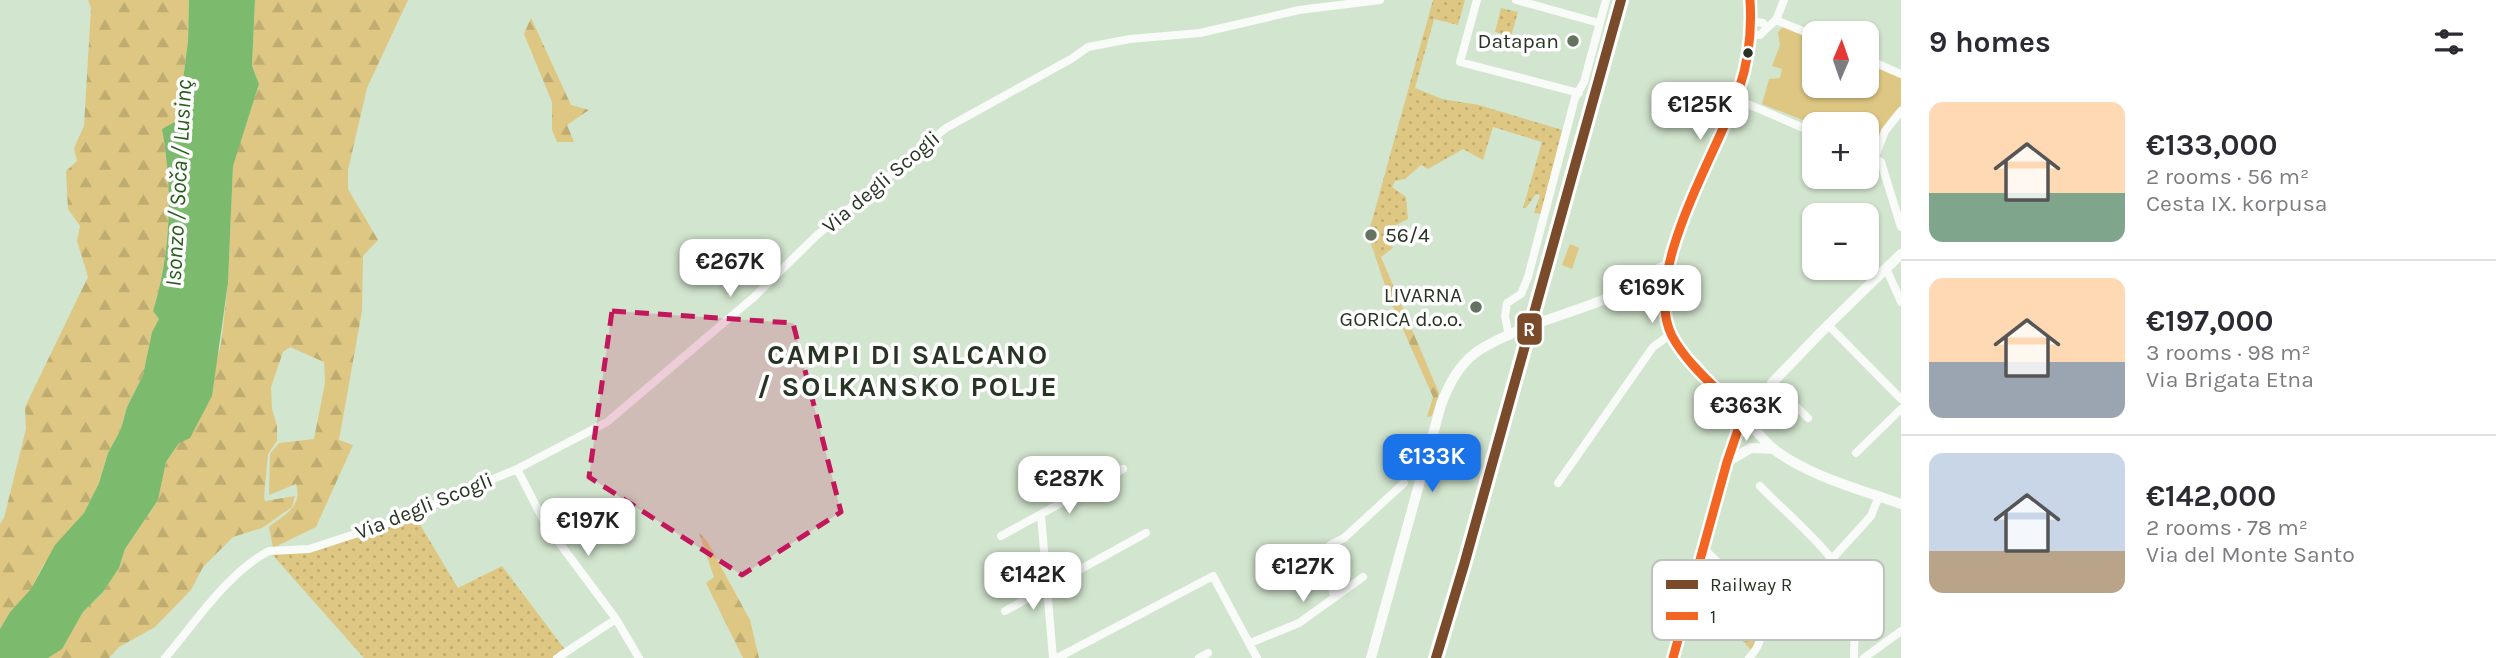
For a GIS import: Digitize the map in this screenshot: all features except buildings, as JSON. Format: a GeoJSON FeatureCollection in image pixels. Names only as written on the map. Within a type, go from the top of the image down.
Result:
{"type":"FeatureCollection","features":[{"type":"Feature","properties":{"kind":"main road"},"geometry":{"type":"LineString","coordinates":[[1699,368],[1671,334],[1666,309],[1666,287],[1680,227],[1736,99],[1746,68],[1751,35],[1750,0]]}},
{"type":"Feature","properties":{"kind":"main road"},"geometry":{"type":"LineString","coordinates":[[1371,658],[1447,388],[1462,365],[1480,350],[1509,336],[1619,294],[1671,263]]}},
{"type":"Feature","properties":{"kind":"main road"},"geometry":{"type":"LineString","coordinates":[[1743,415],[1774,449],[1818,474],[1901,504]]}},
{"type":"Feature","properties":{"kind":"street","name":"Via degli Scogli"},"geometry":{"type":"LineString","coordinates":[[165,658],[240,570],[269,551],[309,549],[392,522],[517,469],[607,422],[754,297],[816,236],[946,128],[1088,47],[1130,39],[1200,33],[1299,10],[1380,0]]}},
{"type":"Feature","properties":{"kind":"street"},"geometry":{"type":"LineString","coordinates":[[1477,0],[1460,62],[1579,93]]}},
{"type":"Feature","properties":{"kind":"street"},"geometry":{"type":"LineString","coordinates":[[1516,0],[1600,23]]}},
{"type":"Feature","properties":{"kind":"street"},"geometry":{"type":"LineString","coordinates":[[1509,336],[1504,316],[1507,303],[1521,294],[1528,277],[1575,98],[1584,82],[1606,0]]}},
{"type":"Feature","properties":{"kind":"street"},"geometry":{"type":"LineString","coordinates":[[1751,35],[1760,35],[1776,20],[1784,0]]}},
{"type":"Feature","properties":{"kind":"street"},"geometry":{"type":"LineString","coordinates":[[1776,20],[1802,31]]}},
{"type":"Feature","properties":{"kind":"street"},"geometry":{"type":"LineString","coordinates":[[1751,21],[1763,23],[1767,28]]}},
{"type":"Feature","properties":{"kind":"street"},"geometry":{"type":"LineString","coordinates":[[1880,65],[1901,74]]}},
{"type":"Feature","properties":{"kind":"street"},"geometry":{"type":"LineString","coordinates":[[1736,99],[1802,127]]}},
{"type":"Feature","properties":{"kind":"street"},"geometry":{"type":"LineString","coordinates":[[1879,141],[1901,111]]}},
{"type":"Feature","properties":{"kind":"street"},"geometry":{"type":"LineString","coordinates":[[1879,161],[1898,204],[1901,227]]}},
{"type":"Feature","properties":{"kind":"street"},"geometry":{"type":"LineString","coordinates":[[1808,418],[1772,383],[1901,254]]}},
{"type":"Feature","properties":{"kind":"street"},"geometry":{"type":"LineString","coordinates":[[1886,268],[1901,302]]}},
{"type":"Feature","properties":{"kind":"street"},"geometry":{"type":"LineString","coordinates":[[1828,325],[1901,399]]}},
{"type":"Feature","properties":{"kind":"street"},"geometry":{"type":"LineString","coordinates":[[1558,483],[1653,347],[1671,334]]}},
{"type":"Feature","properties":{"kind":"street"},"geometry":{"type":"LineString","coordinates":[[1856,453],[1901,409]]}},
{"type":"Feature","properties":{"kind":"street"},"geometry":{"type":"LineString","coordinates":[[1701,560],[1727,462],[1758,446],[1774,449]]}},
{"type":"Feature","properties":{"kind":"street"},"geometry":{"type":"LineString","coordinates":[[517,469],[546,525],[616,619],[639,658]]}},
{"type":"Feature","properties":{"kind":"street"},"geometry":{"type":"LineString","coordinates":[[1001,536],[1123,469]]}},
{"type":"Feature","properties":{"kind":"street"},"geometry":{"type":"LineString","coordinates":[[1335,597],[1325,570],[1324,557],[1330,545],[1344,538],[1404,484]]}},
{"type":"Feature","properties":{"kind":"street"},"geometry":{"type":"LineString","coordinates":[[1760,486],[1832,559],[1871,516],[1879,496]]}},
{"type":"Feature","properties":{"kind":"street"},"geometry":{"type":"LineString","coordinates":[[1041,515],[1055,658],[1213,576],[1257,658]]}},
{"type":"Feature","properties":{"kind":"street"},"geometry":{"type":"LineString","coordinates":[[1005,611],[1146,533]]}},
{"type":"Feature","properties":{"kind":"street"},"geometry":{"type":"LineString","coordinates":[[1704,549],[1715,560]]}},
{"type":"Feature","properties":{"kind":"street"},"geometry":{"type":"LineString","coordinates":[[1250,643],[1299,623],[1363,577]]}},
{"type":"Feature","properties":{"kind":"street"},"geometry":{"type":"LineString","coordinates":[[557,658],[616,619]]}},
{"type":"Feature","properties":{"kind":"street"},"geometry":{"type":"LineString","coordinates":[[1864,658],[1901,631]]}},
{"type":"Feature","properties":{"kind":"street"},"geometry":{"type":"LineString","coordinates":[[1672,658],[1677,640]]}},
{"type":"Feature","properties":{"kind":"street"},"geometry":{"type":"LineString","coordinates":[[1749,658],[1756,651],[1760,640]]}},
{"type":"Feature","properties":{"kind":"street"},"geometry":{"type":"LineString","coordinates":[[1854,640],[1854,658]]}},
{"type":"Feature","properties":{"kind":"street"},"geometry":{"type":"LineString","coordinates":[[1199,658],[1208,653]]}},
{"type":"Feature","properties":{"kind":"highlighted area"},"geometry":{"type":"Polygon","coordinates":[[[612,311],[793,323],[841,512],[742,575],[589,477],[612,311]]]}},
{"type":"Feature","properties":{"kind":"green space"},"geometry":{"type":"Polygon","coordinates":[[[88,0],[189,0],[188,41],[178,121],[162,129],[169,198],[164,266],[153,311],[159,319],[152,332],[143,375],[127,407],[121,429],[108,453],[99,483],[84,513],[42,567],[31,590],[10,612],[0,629],[0,524],[4,518],[26,429],[25,407],[88,277],[77,241],[80,226],[68,209],[66,171],[77,161],[74,148],[84,126],[91,8],[88,0]]]}},
{"type":"Feature","properties":{"kind":"green space"},"geometry":{"type":"Polygon","coordinates":[[[255,0],[408,0],[367,88],[348,170],[348,189],[378,240],[363,256],[362,311],[339,440],[353,445],[316,527],[273,548],[269,527],[291,510],[297,499],[297,492],[296,484],[269,495],[270,454],[279,443],[314,439],[325,383],[324,362],[290,347],[283,352],[271,387],[277,441],[268,454],[264,497],[265,501],[295,496],[292,507],[262,528],[233,537],[203,567],[191,590],[155,627],[119,647],[109,658],[48,658],[62,648],[83,612],[103,592],[119,568],[125,549],[158,500],[166,462],[179,443],[216,362],[221,344],[228,283],[233,165],[259,84],[252,66],[255,0]]]}},
{"type":"Feature","properties":{"kind":"green space"},"geometry":{"type":"Polygon","coordinates":[[[1433,0],[1465,0],[1458,25],[1434,19],[1415,88],[1442,99],[1479,105],[1562,130],[1541,214],[1534,213],[1540,195],[1536,194],[1526,208],[1523,208],[1542,142],[1493,127],[1483,160],[1463,149],[1428,169],[1421,165],[1405,179],[1395,181],[1392,187],[1406,197],[1408,219],[1386,230],[1393,248],[1381,257],[1376,254],[1372,236],[1368,235],[1433,0]]]}},
{"type":"Feature","properties":{"kind":"green space"},"geometry":{"type":"Polygon","coordinates":[[[1501,8],[1518,12],[1511,36],[1495,32],[1501,8]]]}},
{"type":"Feature","properties":{"kind":"green space"},"geometry":{"type":"Polygon","coordinates":[[[531,18],[571,105],[589,110],[567,125],[574,142],[557,142],[552,130],[552,102],[524,34],[531,18]]]}},
{"type":"Feature","properties":{"kind":"green space"},"geometry":{"type":"Polygon","coordinates":[[[1783,27],[1802,34],[1802,98],[1880,98],[1880,67],[1901,77],[1901,105],[1879,136],[1879,112],[1802,112],[1802,120],[1762,104],[1769,79],[1780,78],[1782,69],[1772,66],[1780,45],[1778,32],[1783,27]]]}},
{"type":"Feature","properties":{"kind":"green space"},"geometry":{"type":"Polygon","coordinates":[[[1368,235],[1372,236],[1376,254],[1381,257],[1439,393],[1432,416],[1427,417],[1433,397],[1390,300],[1368,235]]]}},
{"type":"Feature","properties":{"kind":"green space"},"geometry":{"type":"Polygon","coordinates":[[[1570,244],[1579,248],[1572,269],[1562,265],[1570,244]]]}},
{"type":"Feature","properties":{"kind":"green space"},"geometry":{"type":"Polygon","coordinates":[[[413,513],[458,588],[502,566],[566,651],[557,658],[364,658],[269,551],[309,549],[413,513]]]}},
{"type":"Feature","properties":{"kind":"green space"},"geometry":{"type":"Polygon","coordinates":[[[699,533],[707,541],[750,620],[759,658],[743,658],[706,583],[714,577],[699,533]]]}},
{"type":"Feature","properties":{"kind":"green space"},"geometry":{"type":"Polygon","coordinates":[[[1742,640],[1758,640],[1752,651],[1742,640]]]}},
{"type":"Feature","properties":{"kind":"water","name":"Isonzo / Soča / Lusinç"},"geometry":{"type":"Polygon","coordinates":[[[189,0],[255,0],[252,66],[259,84],[233,166],[228,283],[212,396],[190,438],[179,443],[166,462],[158,500],[125,549],[119,568],[103,592],[83,612],[62,649],[48,658],[0,658],[0,629],[10,612],[31,589],[55,545],[84,513],[99,483],[108,453],[121,429],[127,407],[143,375],[152,332],[159,319],[153,311],[167,244],[168,175],[162,129],[178,120],[188,41],[189,0]]]}},
{"type":"Feature","properties":{"kind":"rail line","name":"R"},"geometry":{"type":"LineString","coordinates":[[1436,658],[1621,0]]}},
{"type":"Feature","properties":{"kind":"transit line","name":"1"},"geometry":{"type":"LineString","coordinates":[[1700,560],[1743,415],[1695,368],[1672,336],[1665,310],[1666,280],[1686,212],[1729,115],[1742,78],[1749,45],[1750,0]]}},
{"type":"Feature","properties":{"kind":"transit line","name":"1"},"geometry":{"type":"LineString","coordinates":[[1673,658],[1678,640]]}},
{"type":"Feature","properties":{"kind":"place","name":"Datapan"},"geometry":{"type":"Point","coordinates":[1573,41]}},
{"type":"Feature","properties":{"kind":"place","name":"56/4"},"geometry":{"type":"Point","coordinates":[1371,235]}},
{"type":"Feature","properties":{"kind":"place","name":"LIVARNA GORICA d.o.o."},"geometry":{"type":"Point","coordinates":[1476,307]}},
{"type":"Feature","properties":{"kind":"district","name":"CAMPI DI SALCANO / SOLKANSKO POLJE"},"geometry":{"type":"Point","coordinates":[908,370]}}]}
